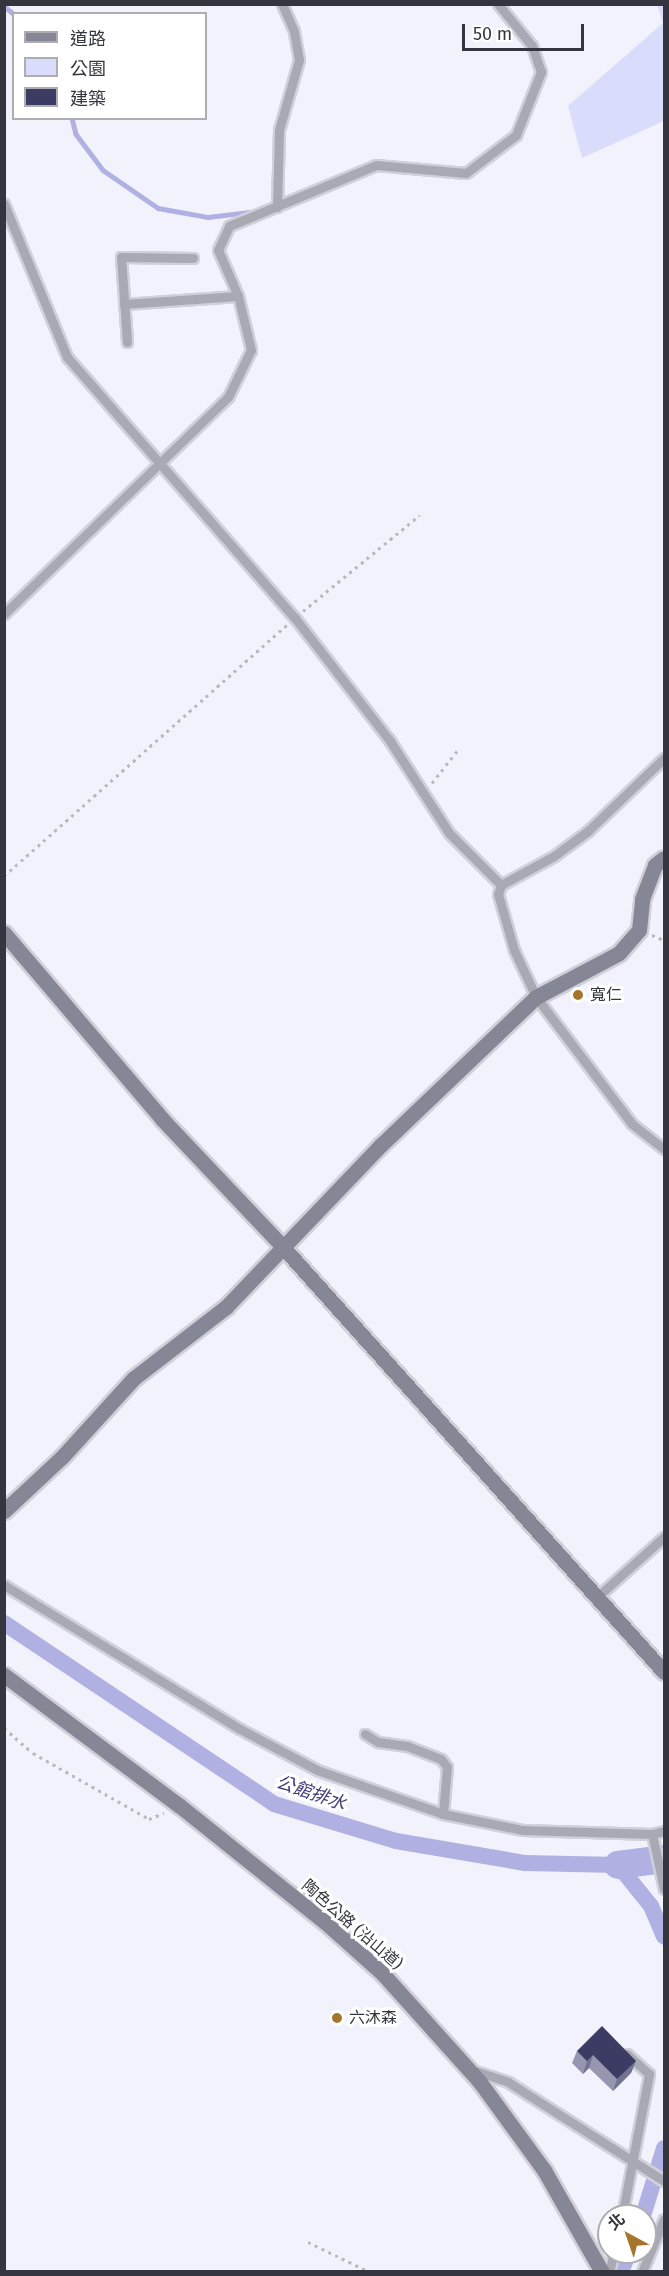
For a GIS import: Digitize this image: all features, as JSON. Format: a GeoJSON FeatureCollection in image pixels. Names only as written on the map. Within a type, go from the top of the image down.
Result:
{"type":"FeatureCollection","features":[{"type":"Feature","properties":{"kind":"street"},"geometry":{"type":"LineString","coordinates":[[4,1511],[62,1457],[134,1378],[226,1307],[381,1144],[536,997],[619,953],[639,930],[642,899],[655,865],[664,858]]}},
{"type":"Feature","properties":{"kind":"street"},"geometry":{"type":"LineString","coordinates":[[4,933],[163,1120],[282,1246],[664,1672]]}},
{"type":"Feature","properties":{"kind":"street","name":"陶色公路 (沿山道)"},"geometry":{"type":"LineString","coordinates":[[4,1675],[180,1806],[326,1923],[383,1974],[469,2069],[544,2170],[602,2271]]}},
{"type":"Feature","properties":{"kind":"lane"},"geometry":{"type":"LineString","coordinates":[[277,207],[279,130],[299,60],[294,32],[282,4]]}},
{"type":"Feature","properties":{"kind":"lane"},"geometry":{"type":"LineString","coordinates":[[4,614],[228,397],[251,350],[238,296],[218,250],[229,226],[376,165],[466,173],[516,135],[541,72],[531,46],[498,4]]}},
{"type":"Feature","properties":{"kind":"lane"},"geometry":{"type":"LineString","coordinates":[[4,204],[67,357],[158,466],[295,618],[390,741],[449,833],[501,885]]}},
{"type":"Feature","properties":{"kind":"lane"},"geometry":{"type":"LineString","coordinates":[[127,342],[121,256],[193,258]]}},
{"type":"Feature","properties":{"kind":"lane"},"geometry":{"type":"LineString","coordinates":[[124,304],[238,296]]}},
{"type":"Feature","properties":{"kind":"lane"},"geometry":{"type":"LineString","coordinates":[[664,758],[588,831],[554,856],[501,885],[498,894],[514,950],[536,997],[632,1124],[664,1149]]}},
{"type":"Feature","properties":{"kind":"lane"},"geometry":{"type":"LineString","coordinates":[[596,1598],[664,1537]]}},
{"type":"Feature","properties":{"kind":"lane"},"geometry":{"type":"LineString","coordinates":[[4,1585],[240,1729],[317,1770],[443,1814],[523,1830],[652,1834],[664,1831]]}},
{"type":"Feature","properties":{"kind":"lane"},"geometry":{"type":"LineString","coordinates":[[365,1734],[378,1742],[407,1746],[441,1759],[447,1767],[443,1814]]}},
{"type":"Feature","properties":{"kind":"lane"},"geometry":{"type":"LineString","coordinates":[[652,1834],[664,1890]]}},
{"type":"Feature","properties":{"kind":"lane"},"geometry":{"type":"LineString","coordinates":[[619,2047],[649,2074],[635,2164],[625,2204]]}},
{"type":"Feature","properties":{"kind":"lane"},"geometry":{"type":"LineString","coordinates":[[469,2069],[507,2082],[664,2181]]}},
{"type":"Feature","properties":{"kind":"lane"},"geometry":{"type":"LineString","coordinates":[[642,2271],[664,2219]]}},
{"type":"Feature","properties":{"kind":"path"},"geometry":{"type":"LineString","coordinates":[[4,876],[295,618],[420,515]]}},
{"type":"Feature","properties":{"kind":"path"},"geometry":{"type":"LineString","coordinates":[[423,793],[457,752]]}},
{"type":"Feature","properties":{"kind":"path"},"geometry":{"type":"LineString","coordinates":[[4,1728],[33,1753],[149,1819],[180,1806]]}},
{"type":"Feature","properties":{"kind":"path"},"geometry":{"type":"LineString","coordinates":[[308,2242],[370,2271]]}},
{"type":"Feature","properties":{"kind":"green space"},"geometry":{"type":"Polygon","coordinates":[[[657,5],[664,5],[664,121],[582,158],[568,106],[663,23],[657,5]]]}},
{"type":"Feature","properties":{"kind":"building"},"geometry":{"type":"Polygon","coordinates":[[[602,2026],[636,2061],[617,2079],[593,2055],[587,2061],[577,2051],[602,2026]]]}},
{"type":"Feature","properties":{"kind":"waterway"},"geometry":{"type":"LineString","coordinates":[[4,6],[12,12]]}},
{"type":"Feature","properties":{"kind":"waterway"},"geometry":{"type":"LineString","coordinates":[[72,120],[76,134],[103,170],[158,208],[208,217],[258,211]]}},
{"type":"Feature","properties":{"kind":"waterway","name":"公館排水"},"geometry":{"type":"LineString","coordinates":[[4,1623],[274,1804],[396,1841],[525,1863],[618,1865],[651,1906],[664,1936]]}},
{"type":"Feature","properties":{"kind":"waterway"},"geometry":{"type":"LineString","coordinates":[[618,1865],[664,1859]]}},
{"type":"Feature","properties":{"kind":"waterway"},"geometry":{"type":"LineString","coordinates":[[647,2204],[664,2148]]}},
{"type":"Feature","properties":{"kind":"waterway"},"geometry":{"type":"LineString","coordinates":[[621,2272],[624,2264]]}},
{"type":"Feature","properties":{"kind":"place","name":"寬仁"},"geometry":{"type":"Point","coordinates":[578,995]}},
{"type":"Feature","properties":{"kind":"place","name":"六沐森"},"geometry":{"type":"Point","coordinates":[337,2018]}}]}
